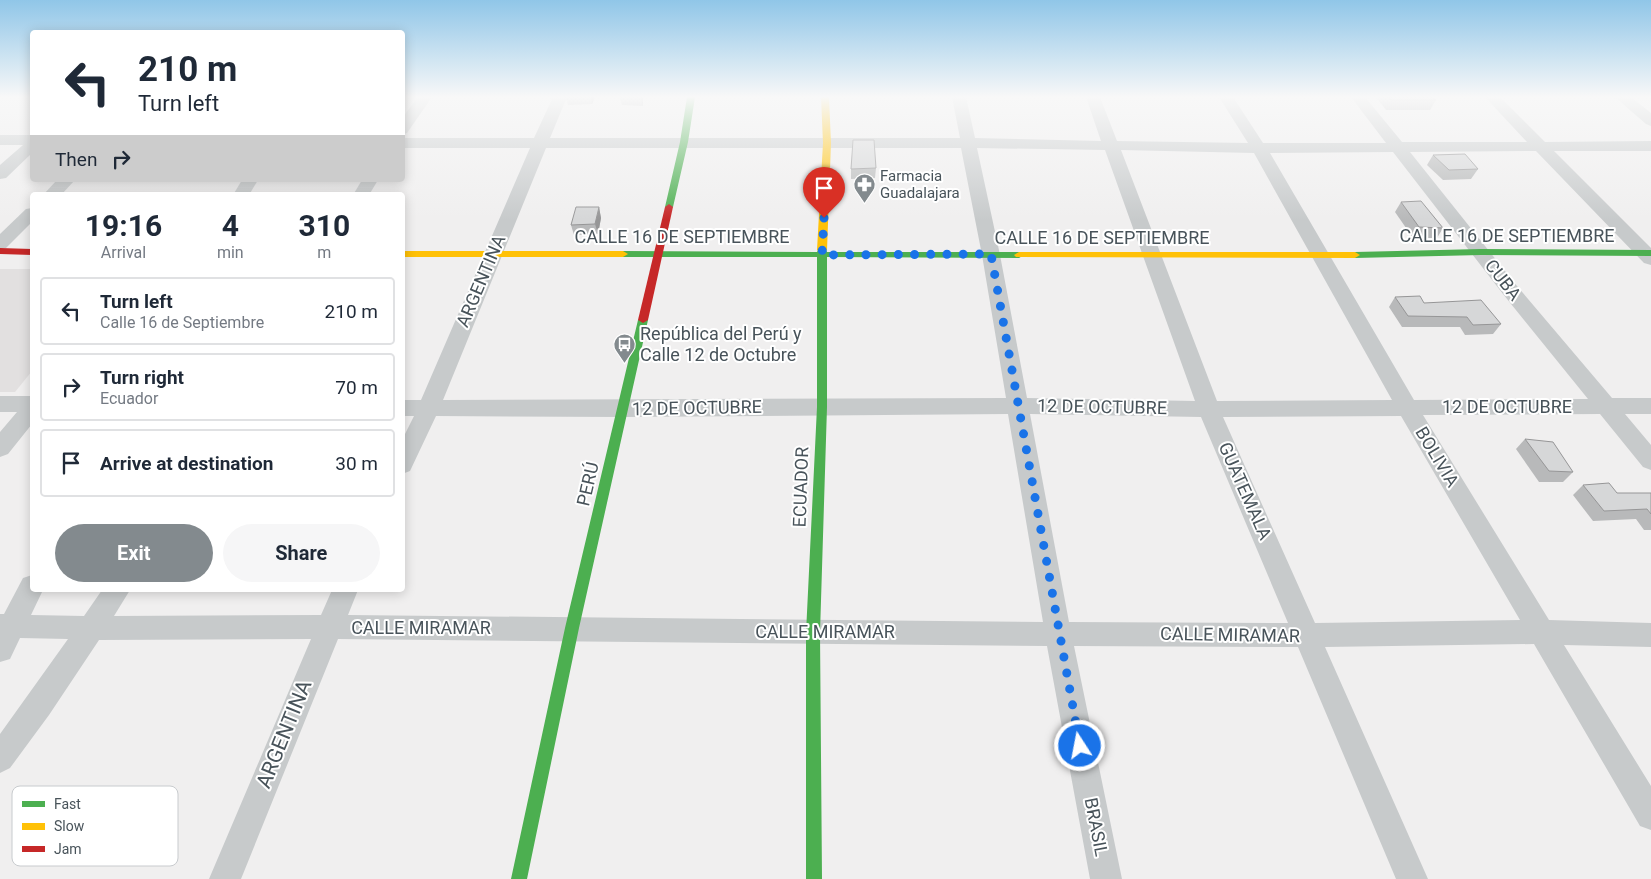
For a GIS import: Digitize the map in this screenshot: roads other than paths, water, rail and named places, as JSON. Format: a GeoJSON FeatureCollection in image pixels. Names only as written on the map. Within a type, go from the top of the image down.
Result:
{"type":"FeatureCollection","features":[{"type":"Feature","properties":{"kind":"street","name":"ARGENTINA"},"geometry":{"type":"LineString","coordinates":[[405,459],[429,408],[492,254],[543,138]]}},
{"type":"Feature","properties":{"kind":"street","name":"PERÚ"},"geometry":{"type":"LineString","coordinates":[[519,879],[572,628],[685,138]]}},
{"type":"Feature","properties":{"kind":"street","name":"ECUADOR"},"geometry":{"type":"LineString","coordinates":[[814,879],[813,633],[822,407],[822,255],[826,138]]}},
{"type":"Feature","properties":{"kind":"street","name":"BRASIL"},"geometry":{"type":"LineString","coordinates":[[966,138],[991,254],[1058,633],[1106,879]]}},
{"type":"Feature","properties":{"kind":"street","name":"GUATEMALA"},"geometry":{"type":"LineString","coordinates":[[1108,138],[1150,255],[1210,409],[1412,879]]}},
{"type":"Feature","properties":{"kind":"street","name":"BOLIVIA"},"geometry":{"type":"LineString","coordinates":[[1251,138],[1266,158],[1407,407],[1651,815]]}},
{"type":"Feature","properties":{"kind":"street","name":"CUBA"},"geometry":{"type":"LineString","coordinates":[[1389,138],[1510,290],[1651,461]]}},
{"type":"Feature","properties":{"kind":"street"},"geometry":{"type":"LineString","coordinates":[[1533,138],[1649,255]]}},
{"type":"Feature","properties":{"kind":"street"},"geometry":{"type":"LineString","coordinates":[[0,140],[30,140]]}},
{"type":"Feature","properties":{"kind":"street"},"geometry":{"type":"LineString","coordinates":[[405,143],[967,143],[1257,148],[1540,145],[1651,146]]}},
{"type":"Feature","properties":{"kind":"street"},"geometry":{"type":"LineString","coordinates":[[0,174],[30,147]]}},
{"type":"Feature","properties":{"kind":"street"},"geometry":{"type":"LineString","coordinates":[[54,192],[65,182]]}},
{"type":"Feature","properties":{"kind":"street"},"geometry":{"type":"LineString","coordinates":[[0,244],[30,215]]}},
{"type":"Feature","properties":{"kind":"street"},"geometry":{"type":"LineString","coordinates":[[0,251],[30,252]]}},
{"type":"Feature","properties":{"kind":"street","name":"CALLE 16 DE SEPTIEMBRE"},"geometry":{"type":"LineString","coordinates":[[405,254],[1320,256],[1481,252],[1649,255]]}},
{"type":"Feature","properties":{"kind":"street"},"geometry":{"type":"LineString","coordinates":[[0,404],[30,404]]}},
{"type":"Feature","properties":{"kind":"street","name":"12 DE OCTUBRE"},"geometry":{"type":"LineString","coordinates":[[405,408],[623,409],[1017,406],[1210,409],[1651,406]]}},
{"type":"Feature","properties":{"kind":"street"},"geometry":{"type":"LineString","coordinates":[[0,448],[30,411]]}},
{"type":"Feature","properties":{"kind":"street"},"geometry":{"type":"LineString","coordinates":[[4,634],[30,589]]}},
{"type":"Feature","properties":{"kind":"street"},"geometry":{"type":"LineString","coordinates":[[0,758],[39,706],[116,592]]}},
{"type":"Feature","properties":{"kind":"street","name":"ARGENTINA"},"geometry":{"type":"LineString","coordinates":[[225,879],[344,592]]}},
{"type":"Feature","properties":{"kind":"street","name":"CALLE MIRAMAR"},"geometry":{"type":"LineString","coordinates":[[4,634],[92,628],[328,627],[572,628],[813,633],[1308,635],[1541,632],[1651,635]]}},
{"type":"Feature","properties":{"kind":"place","name":"Farmacia Guadalajara"},"geometry":{"type":"Point","coordinates":[864,204]}},
{"type":"Feature","properties":{"kind":"place","name":"República del Perú y Calle 12 de Octubre"},"geometry":{"type":"Point","coordinates":[624,363]}}]}
